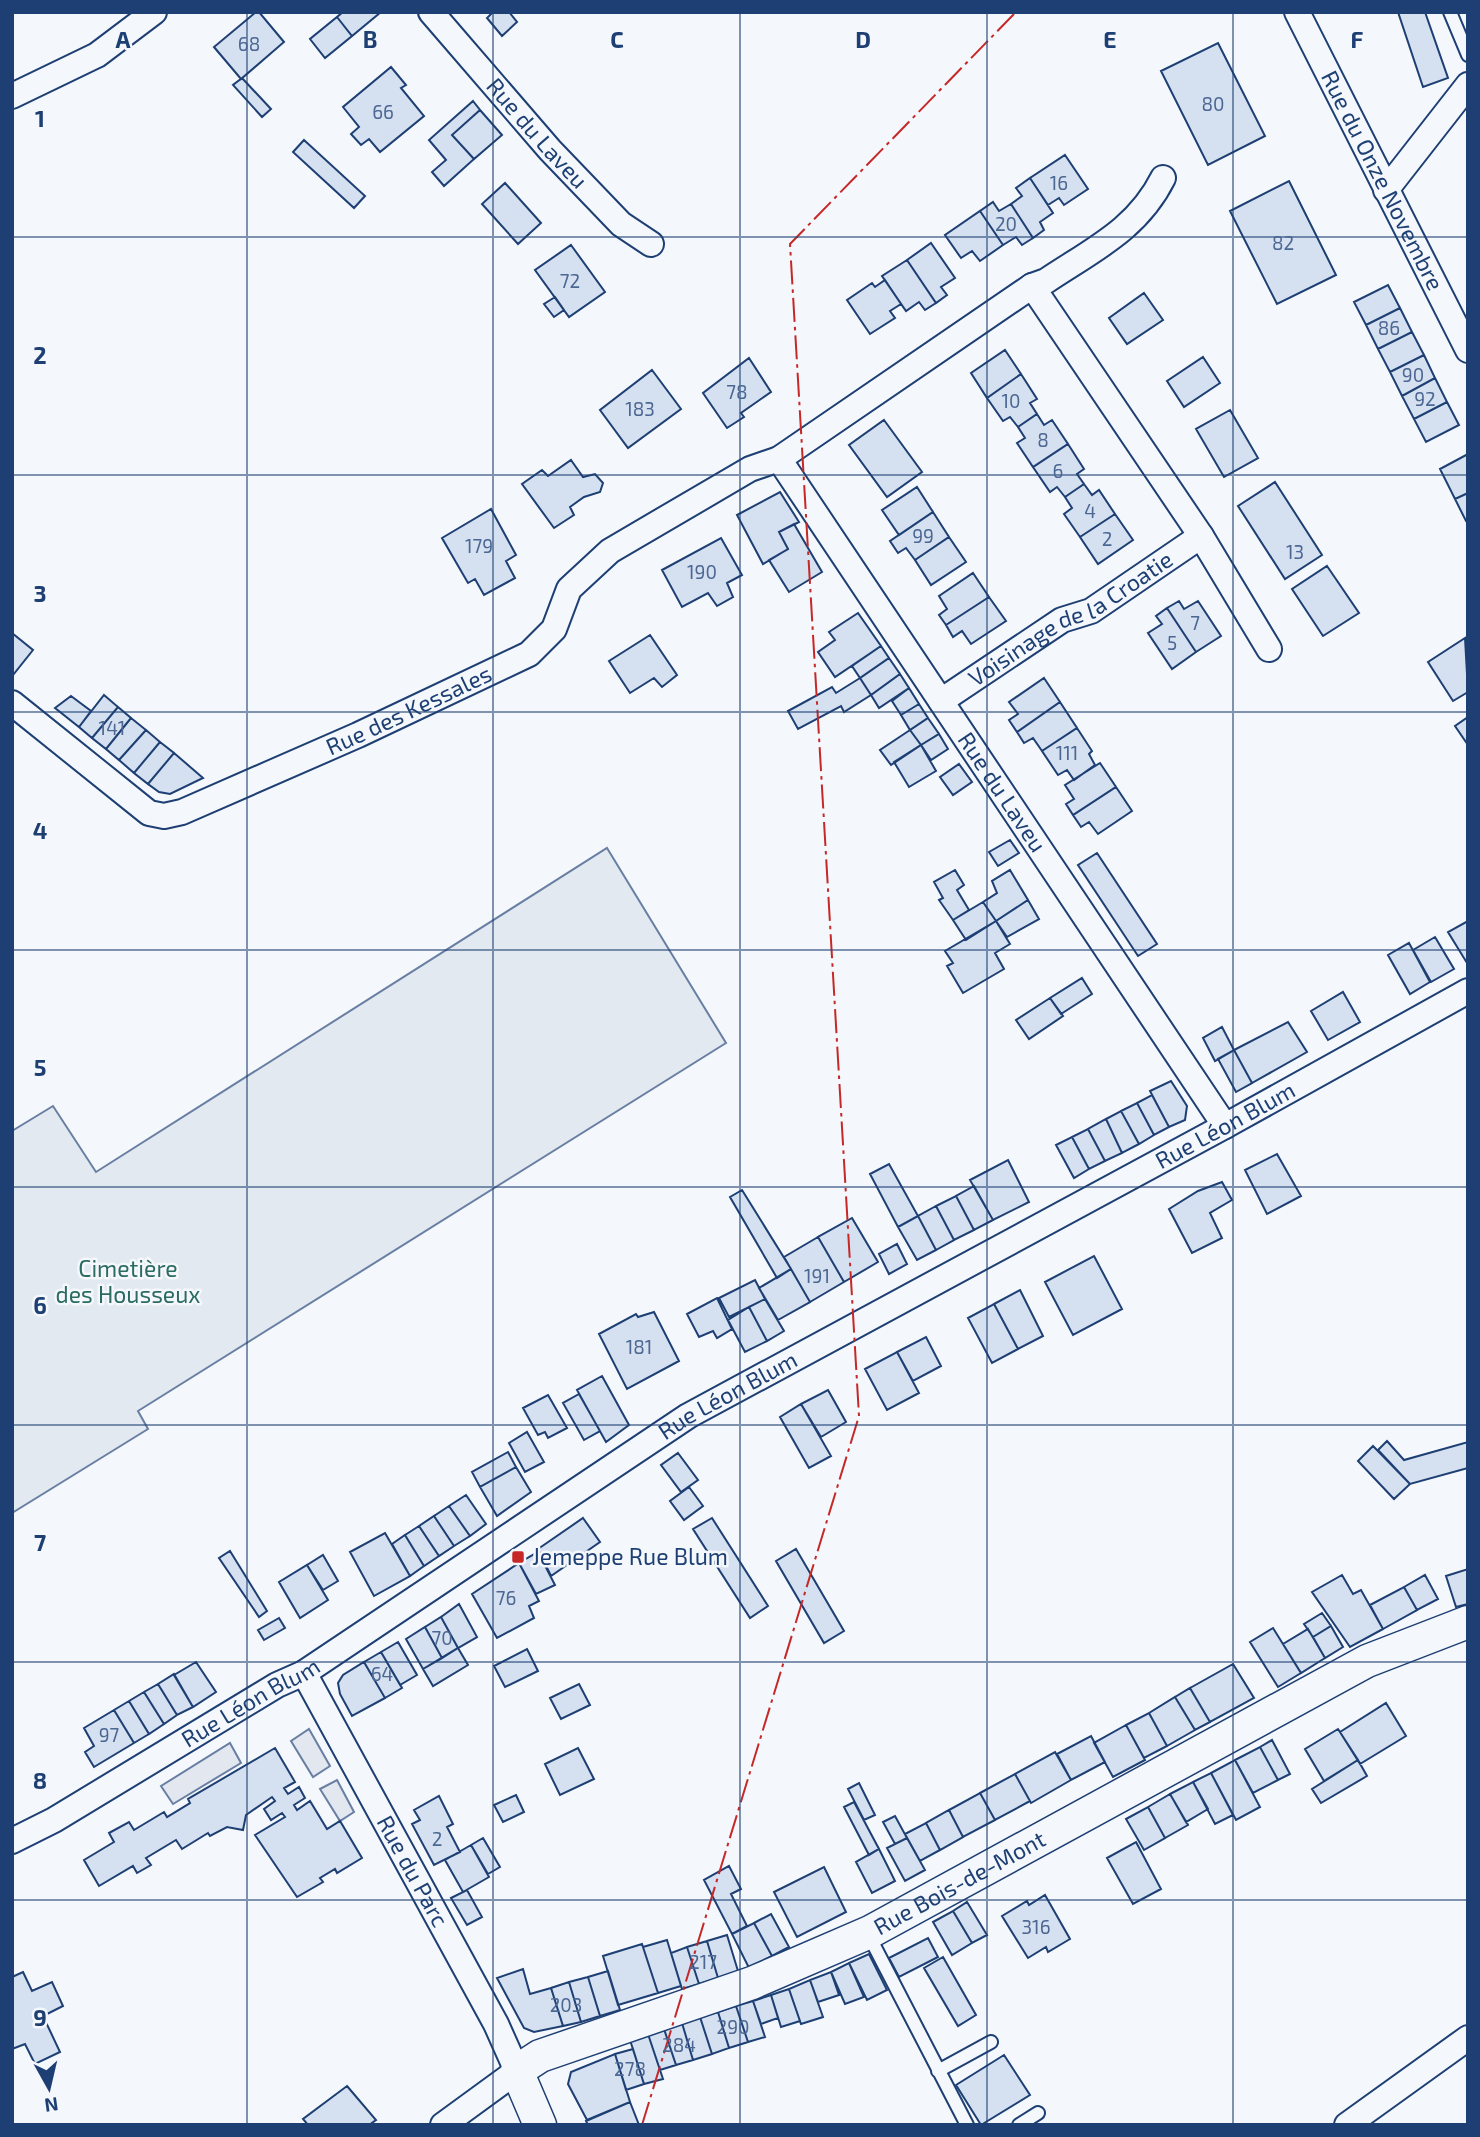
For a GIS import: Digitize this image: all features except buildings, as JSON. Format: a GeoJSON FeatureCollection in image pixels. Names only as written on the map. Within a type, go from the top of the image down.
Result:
{"type":"FeatureCollection","features":[{"type":"Feature","properties":{"kind":"street"},"geometry":{"type":"LineString","coordinates":[[12,96],[97,55],[154,12]]}},
{"type":"Feature","properties":{"kind":"street","name":"Rue du Laveu"},"geometry":{"type":"LineString","coordinates":[[431,12],[559,159],[635,237],[651,244]]}},
{"type":"Feature","properties":{"kind":"street","name":"Rue du Onze Novembre"},"geometry":{"type":"LineString","coordinates":[[1297,12],[1468,350]]}},
{"type":"Feature","properties":{"kind":"street"},"geometry":{"type":"LineString","coordinates":[[1386,190],[1468,85]]}},
{"type":"Feature","properties":{"kind":"street"},"geometry":{"type":"LineString","coordinates":[[779,459],[1032,286],[1046,281],[1134,221],[1149,204],[1163,178]]}},
{"type":"Feature","properties":{"kind":"street"},"geometry":{"type":"LineString","coordinates":[[1032,286],[1201,536],[1269,649]]}},
{"type":"Feature","properties":{"kind":"street","name":"Rue du Laveu"},"geometry":{"type":"LineString","coordinates":[[779,459],[1225,1126]]}},
{"type":"Feature","properties":{"kind":"street","name":"Rue des Kessales"},"geometry":{"type":"LineString","coordinates":[[12,703],[149,813],[164,816],[182,812],[371,729],[530,654],[554,629],[569,589],[610,551],[750,469],[779,459]]}},
{"type":"Feature","properties":{"kind":"street","name":"Voisinage de la Croatie"},"geometry":{"type":"LineString","coordinates":[[941,701],[1062,620],[1091,611],[1201,536]]}},
{"type":"Feature","properties":{"kind":"street","name":"Rue Léon Blum"},"geometry":{"type":"LineString","coordinates":[[12,1841],[32,1828],[54,1820],[277,1685],[304,1672],[688,1416],[1225,1126],[1468,990]]}},
{"type":"Feature","properties":{"kind":"street","name":"Rue Bois-de-Mont"},"geometry":{"type":"LineString","coordinates":[[443,2125],[540,2056],[752,1983],[867,1933],[1367,1661],[1468,1622]]}},
{"type":"Feature","properties":{"kind":"street","name":"Rue du Parc"},"geometry":{"type":"LineString","coordinates":[[304,1672],[496,2024],[517,2071]]}},
{"type":"Feature","properties":{"kind":"street"},"geometry":{"type":"LineString","coordinates":[[1347,2125],[1468,2038]]}},
{"type":"Feature","properties":{"kind":"street"},"geometry":{"type":"LineString","coordinates":[[517,2071],[540,2125]]}},
{"type":"Feature","properties":{"kind":"lane"},"geometry":{"type":"LineString","coordinates":[[1450,12],[1468,55]]}},
{"type":"Feature","properties":{"kind":"lane"},"geometry":{"type":"LineString","coordinates":[[867,1933],[967,2125]]}},
{"type":"Feature","properties":{"kind":"lane"},"geometry":{"type":"LineString","coordinates":[[937,2071],[991,2042]]}},
{"type":"Feature","properties":{"kind":"lane"},"geometry":{"type":"LineString","coordinates":[[1019,2125],[1038,2113]]}},
{"type":"Feature","properties":{"kind":"green space","name":"Cimetière des Housseux"},"geometry":{"type":"Polygon","coordinates":[[[607,848],[726,1043],[138,1411],[148,1429],[12,1513],[12,1131],[53,1106],[96,1172],[607,848]]]}},
{"type":"Feature","properties":{"kind":"shaded area"},"geometry":{"type":"Polygon","coordinates":[[[309,1729],[330,1766],[313,1777],[291,1741],[309,1729]]]}},
{"type":"Feature","properties":{"kind":"shaded area"},"geometry":{"type":"Polygon","coordinates":[[[230,1743],[241,1763],[173,1804],[161,1786],[230,1743]]]}},
{"type":"Feature","properties":{"kind":"shaded area"},"geometry":{"type":"Polygon","coordinates":[[[337,1780],[354,1812],[340,1821],[320,1789],[337,1780]]]}},
{"type":"Feature","properties":{"kind":"power"},"geometry":{"type":"LineString","coordinates":[[642,2125],[859,1416],[790,244],[1016,12]]}},
{"type":"Feature","properties":{"kind":"place","name":"Jemeppe Rue Blum"},"geometry":{"type":"Point","coordinates":[518,1557]}}]}
